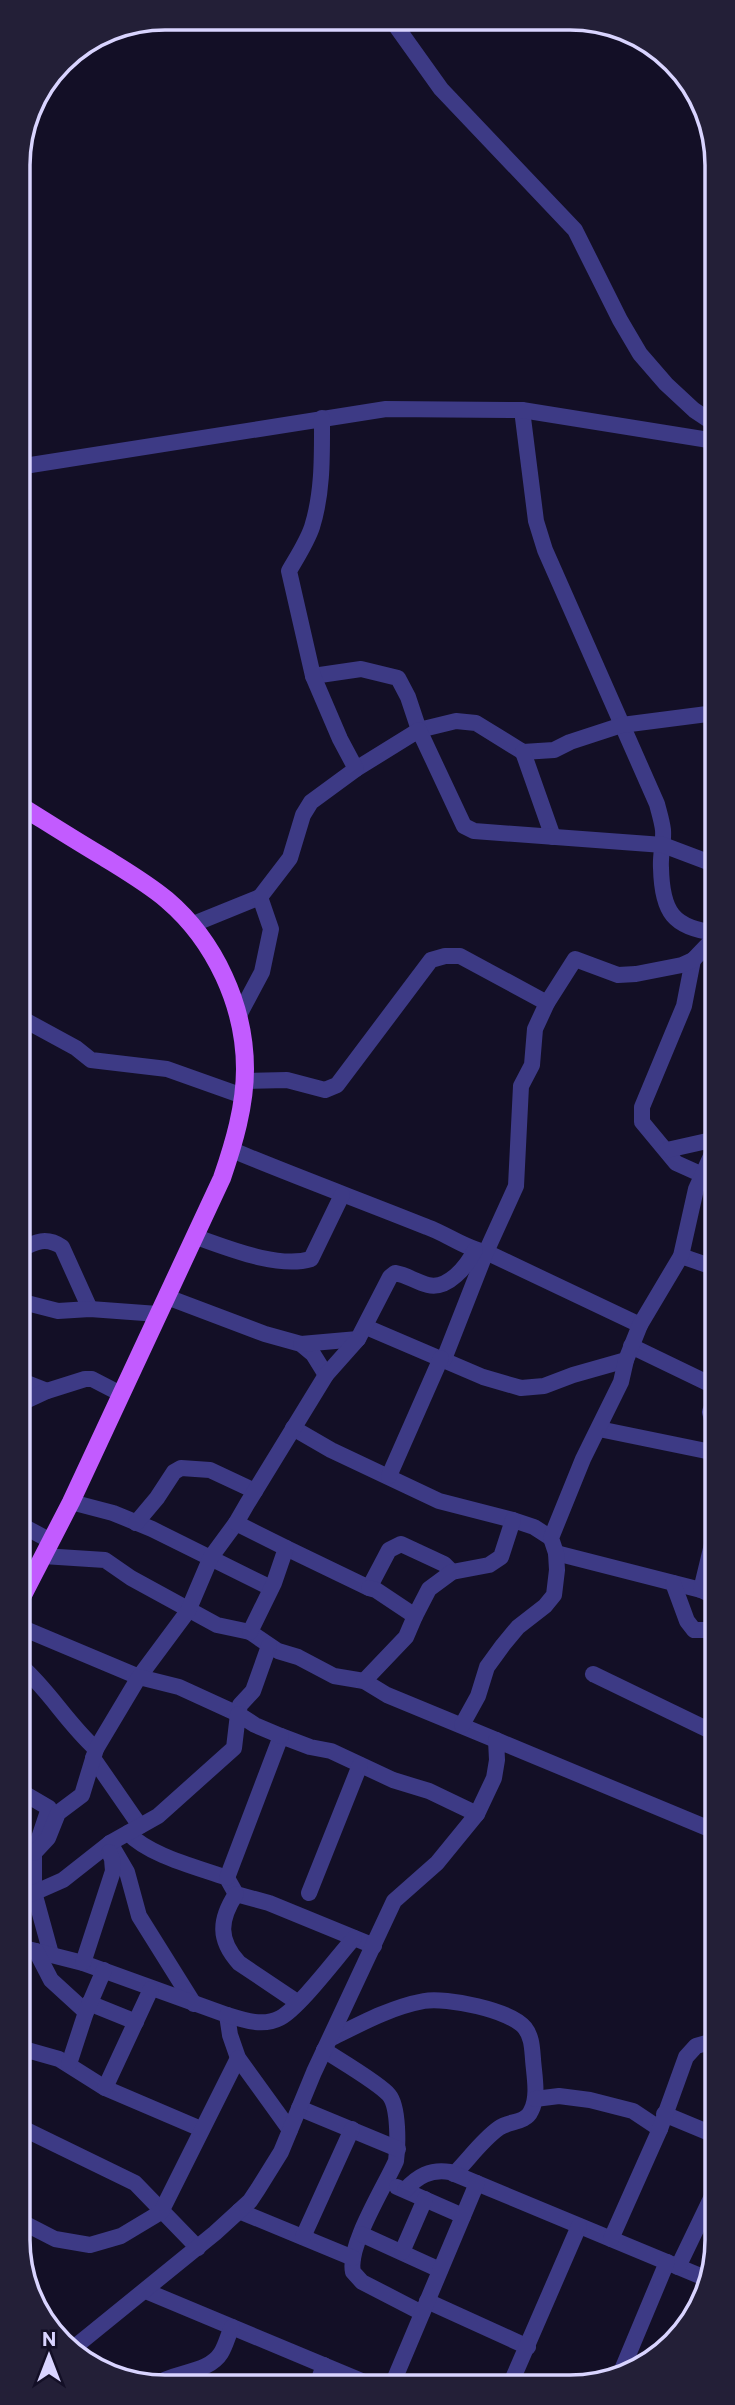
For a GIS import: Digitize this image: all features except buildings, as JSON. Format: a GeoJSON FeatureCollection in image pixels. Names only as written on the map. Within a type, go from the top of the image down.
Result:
{"type":"FeatureCollection","features":[{"type":"Feature","properties":{"kind":"main road"},"geometry":{"type":"LineString","coordinates":[[30,812],[167,900],[204,940],[224,976],[238,1017],[243,1045],[244,1089],[232,1150],[222,1178],[71,1502],[30,1582]]}},
{"type":"Feature","properties":{"kind":"street"},"geometry":{"type":"LineString","coordinates":[[399,30],[441,89],[575,230],[640,354],[666,384],[705,417]]}},
{"type":"Feature","properties":{"kind":"street"},"geometry":{"type":"LineString","coordinates":[[30,465],[386,408],[522,411],[705,439]]}},
{"type":"Feature","properties":{"kind":"street"},"geometry":{"type":"LineString","coordinates":[[522,411],[536,520],[545,550],[657,804],[663,828],[660,866],[668,908],[677,922],[705,933]]}},
{"type":"Feature","properties":{"kind":"street"},"geometry":{"type":"LineString","coordinates":[[321,418],[322,462],[317,501],[311,529],[289,571],[313,676],[355,769]]}},
{"type":"Feature","properties":{"kind":"street"},"geometry":{"type":"LineString","coordinates":[[313,676],[361,669],[398,677],[419,730],[464,826],[474,831],[663,845],[705,861]]}},
{"type":"Feature","properties":{"kind":"street"},"geometry":{"type":"LineString","coordinates":[[191,925],[260,897],[290,858],[303,815],[311,802],[355,769],[419,730],[456,720],[476,723],[523,752],[554,750],[622,725],[705,714]]}},
{"type":"Feature","properties":{"kind":"street"},"geometry":{"type":"LineString","coordinates":[[523,752],[554,837]]}},
{"type":"Feature","properties":{"kind":"street"},"geometry":{"type":"LineString","coordinates":[[238,1017],[262,971],[271,929],[260,897]]}},
{"type":"Feature","properties":{"kind":"street"},"geometry":{"type":"LineString","coordinates":[[389,1476],[442,1359],[481,1251],[516,1186],[521,1086],[532,1065],[535,1029],[547,1003],[575,959],[618,975],[682,965],[693,960],[705,947]]}},
{"type":"Feature","properties":{"kind":"street"},"geometry":{"type":"LineString","coordinates":[[30,1023],[76,1048],[91,1060],[167,1069],[244,1089],[287,1080],[325,1090],[337,1085],[431,960],[460,956],[547,1003]]}},
{"type":"Feature","properties":{"kind":"street"},"geometry":{"type":"LineString","coordinates":[[693,960],[684,1006],[642,1107],[642,1122],[676,1163],[705,1175]]}},
{"type":"Feature","properties":{"kind":"street"},"geometry":{"type":"LineString","coordinates":[[667,1150],[705,1141]]}},
{"type":"Feature","properties":{"kind":"street"},"geometry":{"type":"LineString","coordinates":[[232,1150],[445,1234],[640,1325]]}},
{"type":"Feature","properties":{"kind":"street"},"geometry":{"type":"LineString","coordinates":[[462,1724],[478,1696],[487,1667],[518,1627],[545,1606],[554,1595],[558,1579],[554,1545],[583,1459],[621,1382],[628,1353],[640,1325],[681,1256],[705,1188]]}},
{"type":"Feature","properties":{"kind":"street"},"geometry":{"type":"LineString","coordinates":[[196,1237],[263,1258],[299,1263],[311,1259],[342,1195]]}},
{"type":"Feature","properties":{"kind":"street"},"geometry":{"type":"LineString","coordinates":[[30,1244],[41,1239],[55,1242],[62,1247],[90,1309]]}},
{"type":"Feature","properties":{"kind":"street"},"geometry":{"type":"LineString","coordinates":[[34,1853],[48,1838],[58,1813],[82,1795],[94,1754],[139,1677],[188,1611],[211,1557],[236,1523],[326,1375],[362,1333],[390,1277],[395,1273],[430,1286],[443,1285],[481,1251]]}},
{"type":"Feature","properties":{"kind":"street"},"geometry":{"type":"LineString","coordinates":[[681,1256],[705,1264]]}},
{"type":"Feature","properties":{"kind":"street"},"geometry":{"type":"LineString","coordinates":[[167,1297],[265,1334],[302,1344],[362,1333],[442,1359],[483,1377],[522,1388],[544,1386],[628,1353],[705,1383]]}},
{"type":"Feature","properties":{"kind":"street"},"geometry":{"type":"LineString","coordinates":[[30,1303],[58,1311],[90,1309],[158,1314]]}},
{"type":"Feature","properties":{"kind":"street"},"geometry":{"type":"LineString","coordinates":[[302,1344],[313,1354],[326,1375]]}},
{"type":"Feature","properties":{"kind":"street"},"geometry":{"type":"LineString","coordinates":[[30,1399],[47,1391],[92,1379],[121,1394]]}},
{"type":"Feature","properties":{"kind":"street"},"geometry":{"type":"LineString","coordinates":[[30,1384],[47,1391]]}},
{"type":"Feature","properties":{"kind":"street"},"geometry":{"type":"LineString","coordinates":[[293,1428],[331,1450],[453,1506],[534,1527],[554,1545],[705,1592]]}},
{"type":"Feature","properties":{"kind":"street"},"geometry":{"type":"LineString","coordinates":[[599,1429],[705,1451]]}},
{"type":"Feature","properties":{"kind":"street"},"geometry":{"type":"LineString","coordinates":[[136,1523],[174,1472],[181,1468],[210,1470],[256,1491]]}},
{"type":"Feature","properties":{"kind":"street"},"geometry":{"type":"LineString","coordinates":[[71,1502],[113,1513],[211,1557],[271,1588]]}},
{"type":"Feature","properties":{"kind":"street"},"geometry":{"type":"LineString","coordinates":[[364,1681],[406,1637],[429,1589],[452,1572],[489,1565],[501,1557],[513,1520]]}},
{"type":"Feature","properties":{"kind":"street"},"geometry":{"type":"LineString","coordinates":[[236,1523],[376,1590],[415,1616]]}},
{"type":"Feature","properties":{"kind":"street"},"geometry":{"type":"LineString","coordinates":[[30,1534],[47,1549],[105,1560],[188,1611],[217,1625],[250,1632],[269,1646],[298,1657],[334,1676],[364,1681],[387,1695],[705,1827]]}},
{"type":"Feature","properties":{"kind":"street"},"geometry":{"type":"LineString","coordinates":[[369,1588],[389,1550],[401,1545],[420,1551],[444,1564],[452,1572]]}},
{"type":"Feature","properties":{"kind":"street"},"geometry":{"type":"LineString","coordinates":[[250,1632],[286,1548]]}},
{"type":"Feature","properties":{"kind":"street"},"geometry":{"type":"LineString","coordinates":[[701,1590],[705,1573]]}},
{"type":"Feature","properties":{"kind":"street"},"geometry":{"type":"LineString","coordinates":[[673,1583],[687,1621],[694,1629],[705,1630]]}},
{"type":"Feature","properties":{"kind":"street"},"geometry":{"type":"LineString","coordinates":[[30,1632],[139,1677],[179,1687],[238,1714],[255,1725],[331,1751],[393,1780],[429,1791],[477,1814]]}},
{"type":"Feature","properties":{"kind":"street"},"geometry":{"type":"LineString","coordinates":[[30,1895],[72,1875],[108,1845],[158,1816],[234,1748],[240,1705],[253,1691],[269,1646]]}},
{"type":"Feature","properties":{"kind":"street"},"geometry":{"type":"LineString","coordinates":[[30,1674],[47,1690],[94,1754],[134,1830],[136,1841],[227,1878],[236,1894],[269,1903],[374,1946]]}},
{"type":"Feature","properties":{"kind":"street"},"geometry":{"type":"LineString","coordinates":[[593,1674],[705,1728]]}},
{"type":"Feature","properties":{"kind":"street"},"geometry":{"type":"LineString","coordinates":[[227,1878],[281,1736]]}},
{"type":"Feature","properties":{"kind":"street"},"geometry":{"type":"LineString","coordinates":[[84,2340],[198,2248],[250,2201],[268,2174],[290,2130],[394,1901],[437,1863],[477,1814],[494,1778],[496,1740]]}},
{"type":"Feature","properties":{"kind":"street"},"geometry":{"type":"LineString","coordinates":[[309,1894],[360,1765]]}},
{"type":"Feature","properties":{"kind":"street"},"geometry":{"type":"LineString","coordinates":[[30,1797],[49,1808],[34,1853],[30,1878]]}},
{"type":"Feature","properties":{"kind":"street"},"geometry":{"type":"LineString","coordinates":[[83,1963],[113,1871],[108,1845]]}},
{"type":"Feature","properties":{"kind":"street"},"geometry":{"type":"LineString","coordinates":[[108,1845],[127,1872],[139,1916],[194,2004]]}},
{"type":"Feature","properties":{"kind":"street"},"geometry":{"type":"LineString","coordinates":[[236,1894],[223,1920],[226,1943],[232,1955],[239,1963],[297,2003]]}},
{"type":"Feature","properties":{"kind":"street"},"geometry":{"type":"LineString","coordinates":[[30,1914],[36,1951],[51,1980],[88,2008],[136,2022]]}},
{"type":"Feature","properties":{"kind":"street"},"geometry":{"type":"LineString","coordinates":[[36,1951],[104,1970],[246,2021],[270,2021],[280,2018],[297,2003],[354,1938]]}},
{"type":"Feature","properties":{"kind":"street"},"geometry":{"type":"LineString","coordinates":[[69,2064],[104,1970]]}},
{"type":"Feature","properties":{"kind":"street"},"geometry":{"type":"LineString","coordinates":[[105,2088],[151,1989]]}},
{"type":"Feature","properties":{"kind":"street"},"geometry":{"type":"LineString","coordinates":[[327,2044],[383,2014],[427,2001],[442,2001],[499,2012],[520,2022],[531,2040],[535,2099],[527,2117],[501,2126],[454,2174]]}},
{"type":"Feature","properties":{"kind":"street"},"geometry":{"type":"LineString","coordinates":[[226,2015],[238,2058],[290,2130]]}},
{"type":"Feature","properties":{"kind":"street"},"geometry":{"type":"LineString","coordinates":[[611,2239],[687,2057],[696,2046],[705,2043]]}},
{"type":"Feature","properties":{"kind":"street"},"geometry":{"type":"LineString","coordinates":[[327,2044],[390,2096],[394,2107],[398,2148],[396,2161],[361,2234],[353,2258],[353,2272],[362,2282],[528,2347]]}},
{"type":"Feature","properties":{"kind":"street"},"geometry":{"type":"LineString","coordinates":[[30,2051],[69,2064],[105,2088],[201,2129]]}},
{"type":"Feature","properties":{"kind":"street"},"geometry":{"type":"LineString","coordinates":[[30,2226],[55,2239],[90,2245],[121,2236],[161,2212],[238,2058]]}},
{"type":"Feature","properties":{"kind":"street"},"geometry":{"type":"LineString","coordinates":[[535,2099],[559,2096],[590,2100],[705,2133]]}},
{"type":"Feature","properties":{"kind":"street"},"geometry":{"type":"LineString","coordinates":[[299,2108],[398,2148]]}},
{"type":"Feature","properties":{"kind":"street"},"geometry":{"type":"LineString","coordinates":[[303,2237],[352,2129]]}},
{"type":"Feature","properties":{"kind":"street"},"geometry":{"type":"LineString","coordinates":[[30,2132],[135,2183],[198,2248]]}},
{"type":"Feature","properties":{"kind":"street"},"geometry":{"type":"LineString","coordinates":[[405,2190],[426,2173],[437,2171],[454,2174],[701,2276]]}},
{"type":"Feature","properties":{"kind":"street"},"geometry":{"type":"LineString","coordinates":[[386,2182],[463,2216]]}},
{"type":"Feature","properties":{"kind":"street"},"geometry":{"type":"LineString","coordinates":[[396,2375],[477,2183]]}},
{"type":"Feature","properties":{"kind":"street"},"geometry":{"type":"LineString","coordinates":[[401,2252],[425,2199]]}},
{"type":"Feature","properties":{"kind":"street"},"geometry":{"type":"LineString","coordinates":[[628,2362],[673,2265],[705,2208]]}},
{"type":"Feature","properties":{"kind":"street"},"geometry":{"type":"LineString","coordinates":[[239,2211],[353,2258]]}},
{"type":"Feature","properties":{"kind":"street"},"geometry":{"type":"LineString","coordinates":[[515,2375],[579,2226]]}},
{"type":"Feature","properties":{"kind":"street"},"geometry":{"type":"LineString","coordinates":[[361,2234],[440,2270]]}},
{"type":"Feature","properties":{"kind":"street"},"geometry":{"type":"LineString","coordinates":[[146,2291],[348,2375]]}},
{"type":"Feature","properties":{"kind":"street"},"geometry":{"type":"LineString","coordinates":[[171,2375],[209,2364],[221,2353],[232,2327]]}},
{"type":"Feature","properties":{"kind":"street"},"geometry":{"type":"LineString","coordinates":[[320,2375],[324,2365]]}}]}
